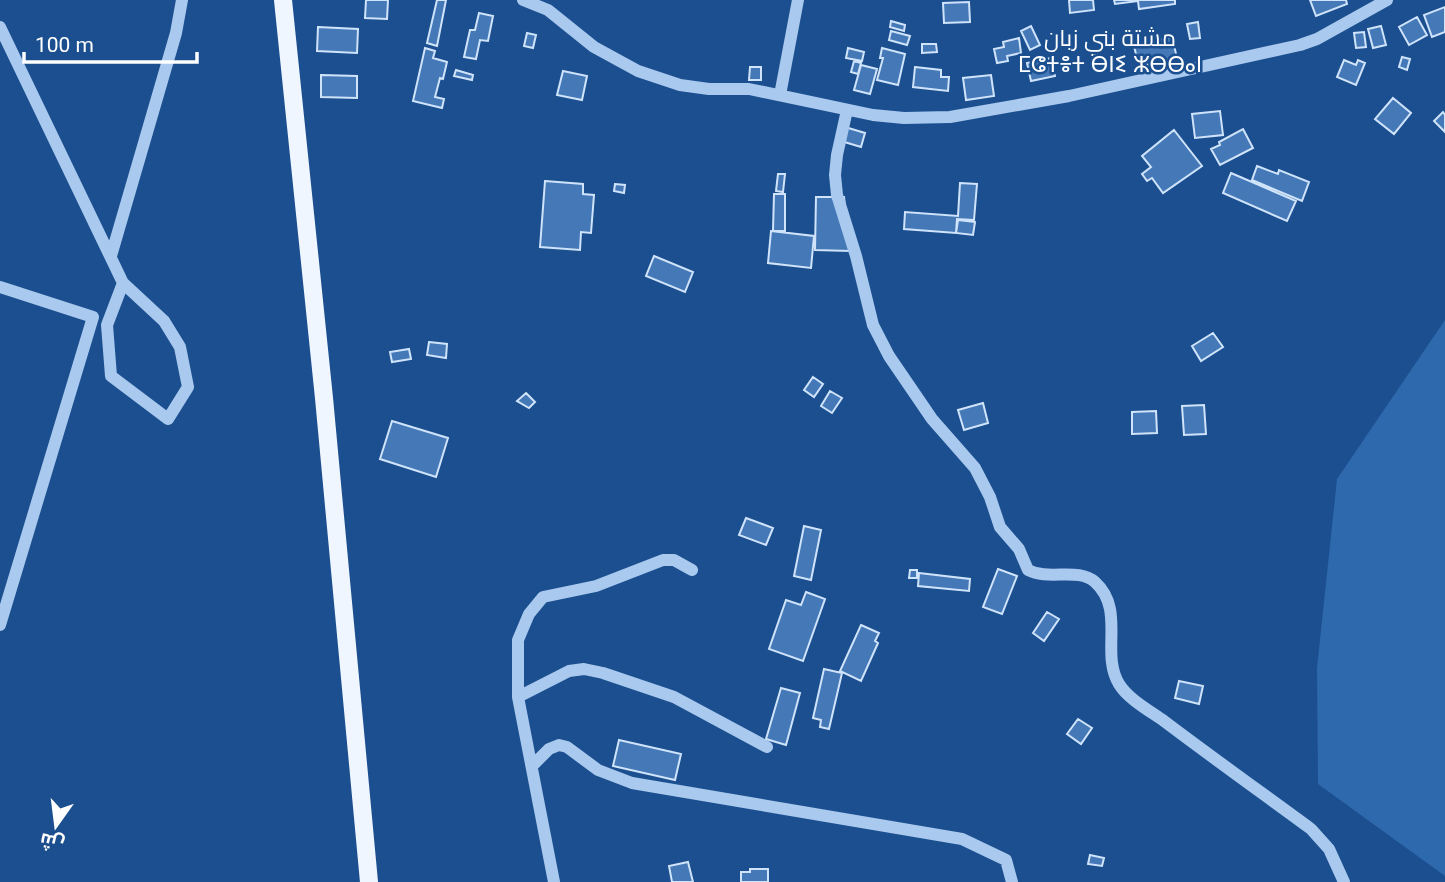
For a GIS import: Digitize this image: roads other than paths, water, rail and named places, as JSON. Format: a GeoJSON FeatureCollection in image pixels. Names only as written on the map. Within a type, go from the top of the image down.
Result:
{"type":"FeatureCollection","features":[{"type":"Feature","properties":{"kind":"main road"},"geometry":{"type":"LineString","coordinates":[[283,0],[324,398],[369,882]]}},
{"type":"Feature","properties":{"kind":"street"},"geometry":{"type":"LineString","coordinates":[[111,256],[176,33],[182,0]]}},
{"type":"Feature","properties":{"kind":"street"},"geometry":{"type":"LineString","coordinates":[[523,0],[548,10],[594,47],[638,71],[680,85],[709,89],[749,89],[847,110],[904,118],[950,117],[1115,87],[1300,46],[1387,0]]}},
{"type":"Feature","properties":{"kind":"street"},"geometry":{"type":"LineString","coordinates":[[780,95],[798,0]]}},
{"type":"Feature","properties":{"kind":"street"},"geometry":{"type":"LineString","coordinates":[[0,27],[123,283],[164,321],[180,347],[188,387],[168,419],[111,376],[107,325],[123,283]]}},
{"type":"Feature","properties":{"kind":"street"},"geometry":{"type":"LineString","coordinates":[[847,110],[835,175],[836,195],[878,336],[932,419],[975,468],[990,497],[1000,527],[1019,549],[1028,570],[1041,575],[1084,577],[1091,579],[1102,589],[1111,612],[1113,660],[1119,684],[1168,725],[1311,829],[1329,849],[1345,882]]}},
{"type":"Feature","properties":{"kind":"street"},"geometry":{"type":"LineString","coordinates":[[0,287],[93,317],[0,625]]}},
{"type":"Feature","properties":{"kind":"street"},"geometry":{"type":"LineString","coordinates":[[554,882],[518,697],[518,640],[529,614],[543,597],[596,586],[663,560],[674,560],[692,570]]}},
{"type":"Feature","properties":{"kind":"street"},"geometry":{"type":"LineString","coordinates":[[518,697],[569,671],[584,669],[674,697],[767,747]]}},
{"type":"Feature","properties":{"kind":"street"},"geometry":{"type":"LineString","coordinates":[[532,766],[549,749],[559,745],[567,747],[598,770],[632,783],[962,839],[1006,860],[1012,882]]}},
{"type":"Feature","properties":{"kind":"district","name":"مشتة بني زبان ⵎⵛⵜⴻⵜ ⴱⵏⵉ ⵣⴱⴱⴰⵏ"},"geometry":{"type":"Point","coordinates":[1110,51]}}]}
